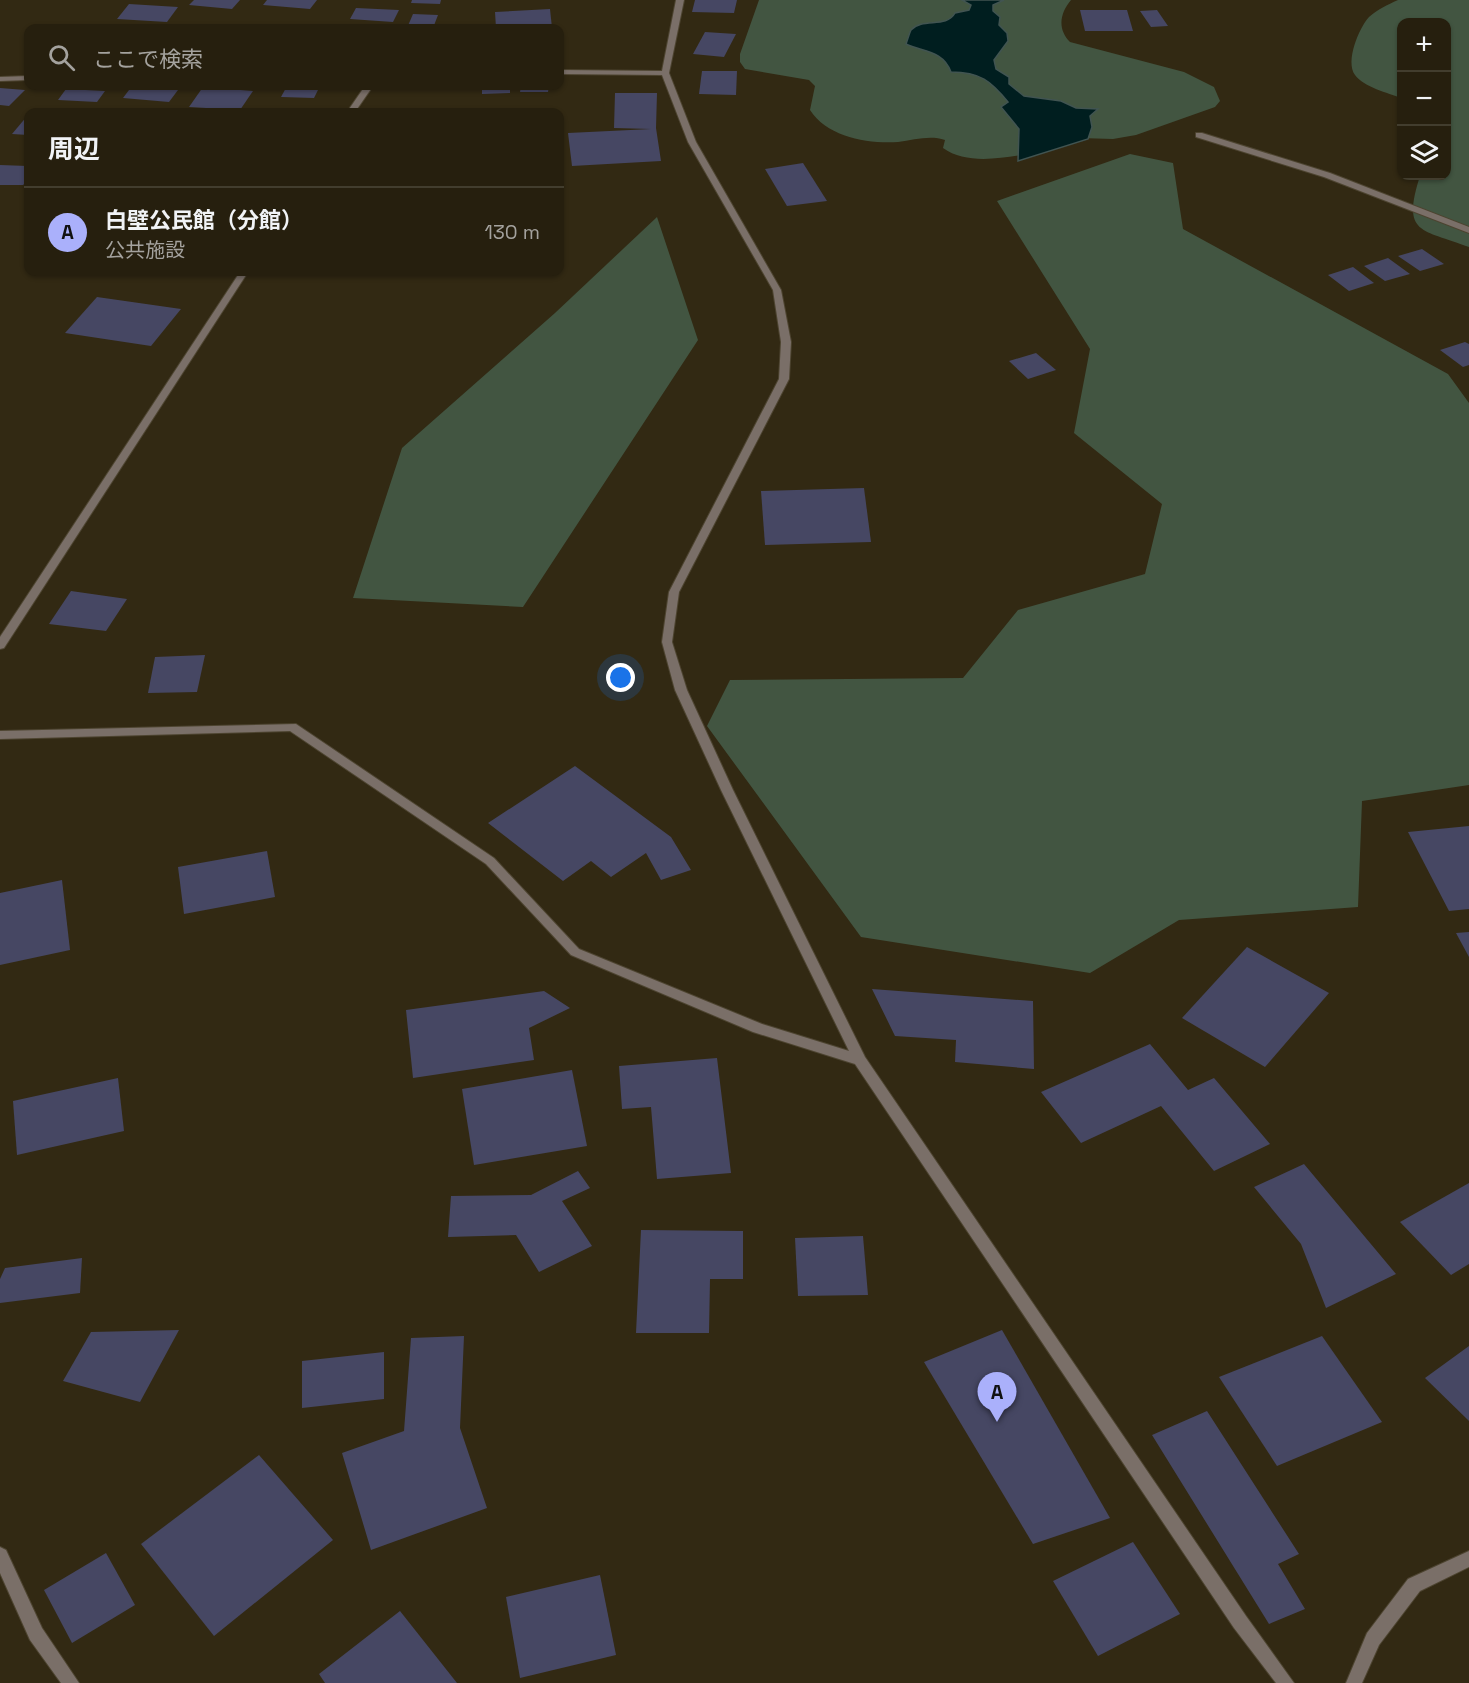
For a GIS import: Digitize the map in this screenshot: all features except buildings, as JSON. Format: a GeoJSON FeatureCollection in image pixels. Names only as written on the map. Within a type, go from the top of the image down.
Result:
{"type":"FeatureCollection","features":[{"type":"Feature","properties":{"kind":"street"},"geometry":{"type":"LineString","coordinates":[[680,0],[665,73],[692,142],[777,290],[786,342],[784,379],[674,591],[667,642],[681,690],[860,1060],[1234,1612],[1286,1683]]}},
{"type":"Feature","properties":{"kind":"street"},"geometry":{"type":"LineString","coordinates":[[564,72],[665,73]]}},
{"type":"Feature","properties":{"kind":"street"},"geometry":{"type":"LineString","coordinates":[[0,79],[24,78]]}},
{"type":"Feature","properties":{"kind":"street"},"geometry":{"type":"LineString","coordinates":[[354,108],[366,90]]}},
{"type":"Feature","properties":{"kind":"street"},"geometry":{"type":"LineString","coordinates":[[1199,135],[1327,175],[1469,230]]}},
{"type":"Feature","properties":{"kind":"street"},"geometry":{"type":"LineString","coordinates":[[0,645],[241,276]]}},
{"type":"Feature","properties":{"kind":"street"},"geometry":{"type":"LineString","coordinates":[[0,735],[292,727],[490,861],[575,952],[758,1028],[860,1060]]}},
{"type":"Feature","properties":{"kind":"street"},"geometry":{"type":"LineString","coordinates":[[0,1555],[36,1634],[71,1683]]}},
{"type":"Feature","properties":{"kind":"street"},"geometry":{"type":"LineString","coordinates":[[1354,1683],[1373,1639],[1414,1585],[1469,1559]]}},
{"type":"Feature","properties":{"kind":"green space"},"geometry":{"type":"Polygon","coordinates":[[[759,0],[978,0],[977,69],[1024,102],[1028,154],[984,159],[962,157],[943,148],[945,140],[922,138],[898,142],[874,142],[837,133],[817,119],[810,110],[815,86],[809,80],[745,69],[740,62],[740,54],[759,0]]]}},
{"type":"Feature","properties":{"kind":"green space"},"geometry":{"type":"Polygon","coordinates":[[[993,0],[1071,0],[1062,16],[1063,32],[1070,42],[1184,72],[1214,87],[1220,101],[1215,107],[1136,135],[1113,139],[1080,138],[1002,83],[986,66],[984,6],[993,0]]]}},
{"type":"Feature","properties":{"kind":"green space"},"geometry":{"type":"Polygon","coordinates":[[[1398,0],[1469,0],[1469,247],[1420,227],[1415,220],[1413,209],[1419,180],[1451,180],[1451,18],[1397,18],[1397,97],[1364,83],[1352,69],[1352,53],[1365,22],[1386,5],[1398,0]]]}},
{"type":"Feature","properties":{"kind":"green space"},"geometry":{"type":"Polygon","coordinates":[[[1130,154],[1173,163],[1183,229],[1448,374],[1469,403],[1469,785],[1362,801],[1358,907],[1179,920],[1090,973],[861,937],[707,726],[730,680],[963,678],[1018,610],[1145,574],[1162,504],[1074,433],[1090,349],[997,201],[1130,154]]]}},
{"type":"Feature","properties":{"kind":"green space"},"geometry":{"type":"Polygon","coordinates":[[[657,217],[698,340],[523,607],[353,598],[402,448],[555,313],[657,217]]]}},
{"type":"Feature","properties":{"kind":"water"},"geometry":{"type":"Polygon","coordinates":[[[962,0],[1004,0],[993,5],[993,11],[1000,17],[999,25],[1007,33],[1008,41],[994,60],[996,69],[1009,77],[1009,84],[1024,96],[1061,101],[1076,108],[1098,109],[1090,116],[1092,127],[1088,139],[1018,161],[1019,129],[1001,107],[1008,102],[996,88],[977,76],[951,72],[943,59],[906,44],[911,30],[916,26],[946,21],[955,13],[969,10],[971,5],[962,0]]]}},
{"type":"Feature","properties":{"kind":"place","name":"白壁公民館（分館）"},"geometry":{"type":"Point","coordinates":[997,1422]}}]}
